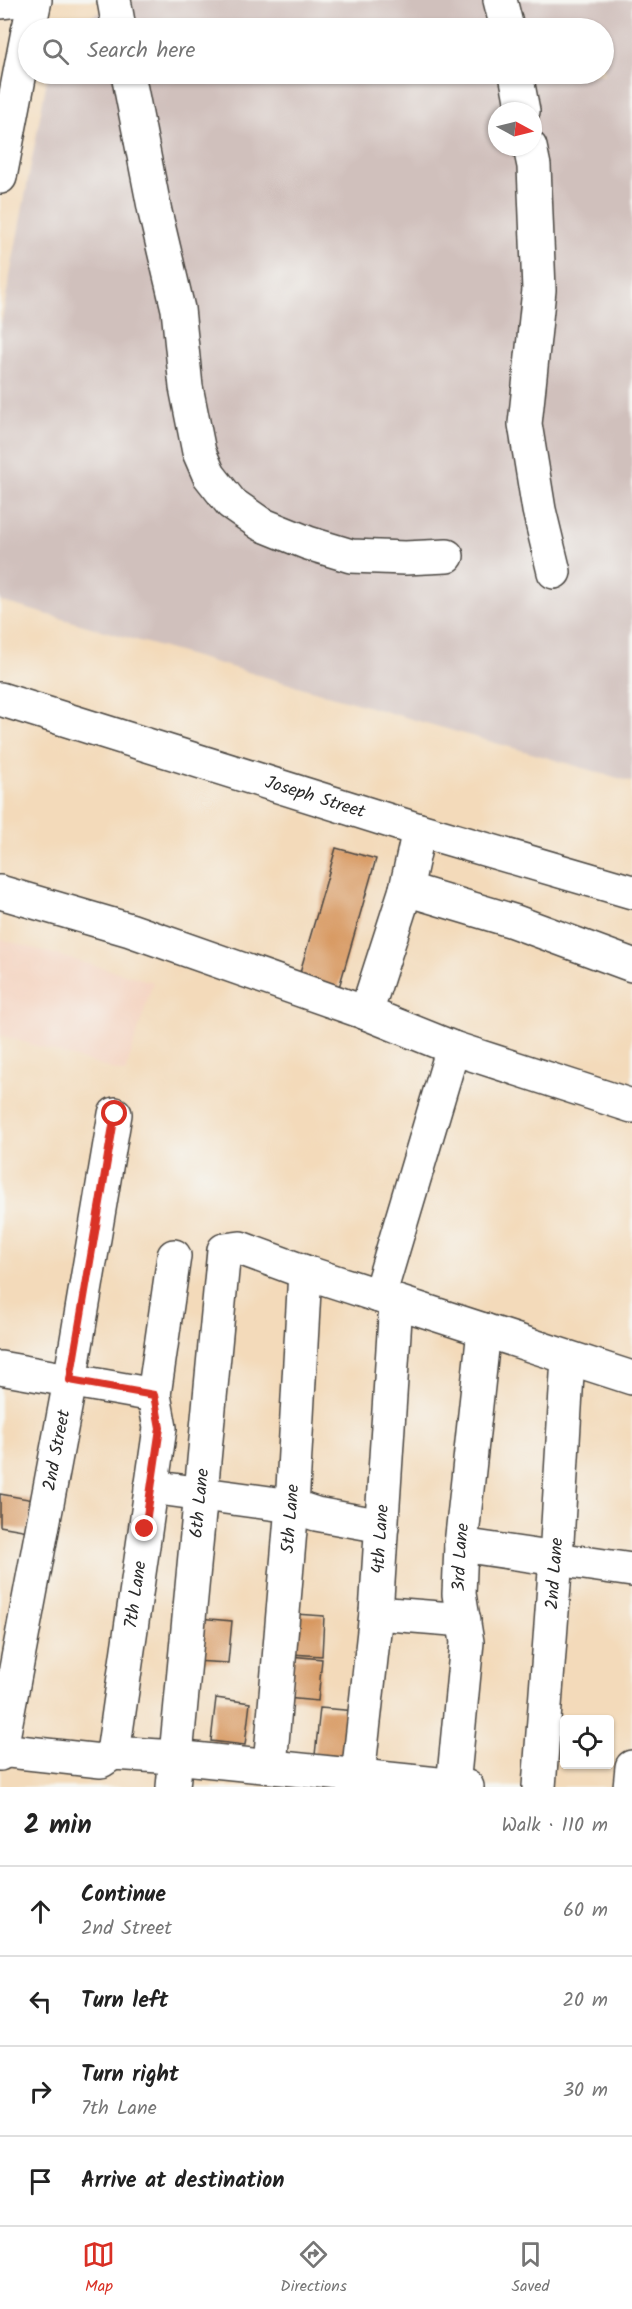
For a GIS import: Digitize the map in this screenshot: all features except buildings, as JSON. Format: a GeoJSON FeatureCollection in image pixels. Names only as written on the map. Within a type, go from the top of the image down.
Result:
{"type":"FeatureCollection","features":[{"type":"Feature","properties":{"kind":"street"},"geometry":{"type":"LineString","coordinates":[[0,2],[18,0]]}},
{"type":"Feature","properties":{"kind":"street"},"geometry":{"type":"LineString","coordinates":[[31,18],[35,0]]}},
{"type":"Feature","properties":{"kind":"street"},"geometry":{"type":"LineString","coordinates":[[114,0],[117,18]]}},
{"type":"Feature","properties":{"kind":"street"},"geometry":{"type":"LineString","coordinates":[[500,0],[504,18]]}},
{"type":"Feature","properties":{"kind":"street"},"geometry":{"type":"LineString","coordinates":[[0,177],[18,84]]}},
{"type":"Feature","properties":{"kind":"street"},"geometry":{"type":"LineString","coordinates":[[130,84],[155,212],[178,309],[186,387],[197,441],[209,475],[231,502],[261,524],[308,543],[351,555],[405,558],[447,556]]}},
{"type":"Feature","properties":{"kind":"street"},"geometry":{"type":"LineString","coordinates":[[518,84],[521,102]]}},
{"type":"Feature","properties":{"kind":"street"},"geometry":{"type":"LineString","coordinates":[[532,156],[539,290],[525,424],[539,510],[554,572]]}},
{"type":"Feature","properties":{"kind":"street","name":"Joseph Street"},"geometry":{"type":"LineString","coordinates":[[0,699],[419,830],[632,892]]}},
{"type":"Feature","properties":{"kind":"street"},"geometry":{"type":"LineString","coordinates":[[366,1013],[406,889],[419,830]]}},
{"type":"Feature","properties":{"kind":"street"},"geometry":{"type":"LineString","coordinates":[[406,889],[513,921],[632,965]]}},
{"type":"Feature","properties":{"kind":"street"},"geometry":{"type":"LineString","coordinates":[[0,892],[130,930],[366,1013],[453,1048],[632,1106]]}},
{"type":"Feature","properties":{"kind":"street","name":"4th Lane"},"geometry":{"type":"LineString","coordinates":[[375,1780],[376,1613],[382,1526],[387,1299],[453,1048]]}},
{"type":"Feature","properties":{"kind":"street","name":"2nd Street"},"geometry":{"type":"LineString","coordinates":[[0,1751],[70,1380],[115,1114]]}},
{"type":"Feature","properties":{"kind":"street","name":"6th Lane"},"geometry":{"type":"LineString","coordinates":[[174,1772],[224,1250],[240,1248],[305,1272]]}},
{"type":"Feature","properties":{"kind":"street","name":"7th Lane"},"geometry":{"type":"LineString","coordinates":[[104,1767],[160,1428],[154,1395],[174,1256]]}},
{"type":"Feature","properties":{"kind":"street"},"geometry":{"type":"LineString","coordinates":[[305,1272],[632,1378]]}},
{"type":"Feature","properties":{"kind":"street","name":"5th Lane"},"geometry":{"type":"LineString","coordinates":[[278,1774],[305,1272]]}},
{"type":"Feature","properties":{"kind":"street","name":"3rd Lane"},"geometry":{"type":"LineString","coordinates":[[460,1786],[467,1642],[459,1594],[461,1545],[484,1330]]}},
{"type":"Feature","properties":{"kind":"street","name":"2nd Lane"},"geometry":{"type":"LineString","coordinates":[[539,1787],[568,1358]]}},
{"type":"Feature","properties":{"kind":"street"},"geometry":{"type":"LineString","coordinates":[[0,1368],[154,1395]]}},
{"type":"Feature","properties":{"kind":"street"},"geometry":{"type":"LineString","coordinates":[[151,1487],[292,1506],[316,1514],[382,1526]]}},
{"type":"Feature","properties":{"kind":"street"},"geometry":{"type":"LineString","coordinates":[[461,1545],[632,1570]]}},
{"type":"Feature","properties":{"kind":"street"},"geometry":{"type":"LineString","coordinates":[[376,1613],[464,1620]]}},
{"type":"Feature","properties":{"kind":"street"},"geometry":{"type":"LineString","coordinates":[[0,1751],[104,1767],[174,1772],[278,1774],[460,1786]]}},
{"type":"Feature","properties":{"kind":"street"},"geometry":{"type":"LineString","coordinates":[[630,1787],[632,1767]]}},
{"type":"Feature","properties":{"kind":"shaded area"},"geometry":{"type":"Polygon","coordinates":[[[134,0],[632,0],[632,782],[0,601],[0,329],[46,84],[614,84],[614,18],[85,18],[134,0]]]}},
{"type":"Feature","properties":{"kind":"shaded area"},"geometry":{"type":"Polygon","coordinates":[[[0,939],[153,982],[125,1073],[0,1035],[0,939]]]}},
{"type":"Feature","properties":{"kind":"route"},"geometry":{"type":"LineString","coordinates":[[115,1114],[70,1380],[154,1395],[160,1428],[145,1529]]}}]}
